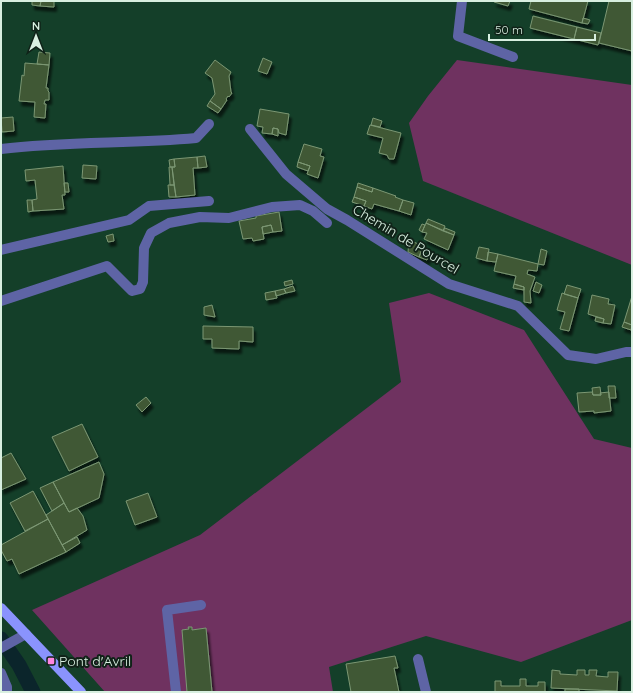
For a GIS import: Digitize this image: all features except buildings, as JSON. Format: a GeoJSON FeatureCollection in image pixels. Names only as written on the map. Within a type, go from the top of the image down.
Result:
{"type":"FeatureCollection","features":[{"type":"Feature","properties":{"kind":"main road"},"geometry":{"type":"LineString","coordinates":[[1,608],[81,692]]}},
{"type":"Feature","properties":{"kind":"street"},"geometry":{"type":"LineString","coordinates":[[462,1],[458,36],[513,57]]}},
{"type":"Feature","properties":{"kind":"street"},"geometry":{"type":"LineString","coordinates":[[1,149],[50,144],[196,138],[209,124]]}},
{"type":"Feature","properties":{"kind":"street","name":"Chemin de Pourcel"},"geometry":{"type":"LineString","coordinates":[[250,129],[286,174],[327,209],[449,284],[518,306],[568,355],[596,359],[632,352]]}},
{"type":"Feature","properties":{"kind":"street"},"geometry":{"type":"LineString","coordinates":[[1,250],[129,220],[149,206],[209,201]]}},
{"type":"Feature","properties":{"kind":"street"},"geometry":{"type":"LineString","coordinates":[[1,301],[107,266],[132,291],[140,289],[143,282],[144,248],[151,233],[169,223],[200,217],[229,218],[272,207],[300,205],[313,211],[327,223]]}},
{"type":"Feature","properties":{"kind":"street"},"geometry":{"type":"LineString","coordinates":[[176,692],[167,610],[201,605]]}},
{"type":"Feature","properties":{"kind":"street"},"geometry":{"type":"LineString","coordinates":[[1,648],[26,634]]}},
{"type":"Feature","properties":{"kind":"street"},"geometry":{"type":"LineString","coordinates":[[418,659],[426,692]]}},
{"type":"Feature","properties":{"kind":"street"},"geometry":{"type":"LineString","coordinates":[[1,673],[7,687],[7,692]]}},
{"type":"Feature","properties":{"kind":"shaded area"},"geometry":{"type":"Polygon","coordinates":[[[457,60],[632,85],[632,265],[423,181],[409,123],[428,96],[457,60]]]}},
{"type":"Feature","properties":{"kind":"shaded area"},"geometry":{"type":"Polygon","coordinates":[[[429,293],[524,330],[594,439],[632,448],[632,620],[521,662],[426,636],[329,667],[333,692],[105,692],[32,610],[200,535],[401,382],[389,303],[429,293]]]}},
{"type":"Feature","properties":{"kind":"waterway"},"geometry":{"type":"LineString","coordinates":[[1,639],[19,665],[33,692]]}},
{"type":"Feature","properties":{"kind":"place","name":"Pont d'Avril"},"geometry":{"type":"Point","coordinates":[51,661]}}]}
